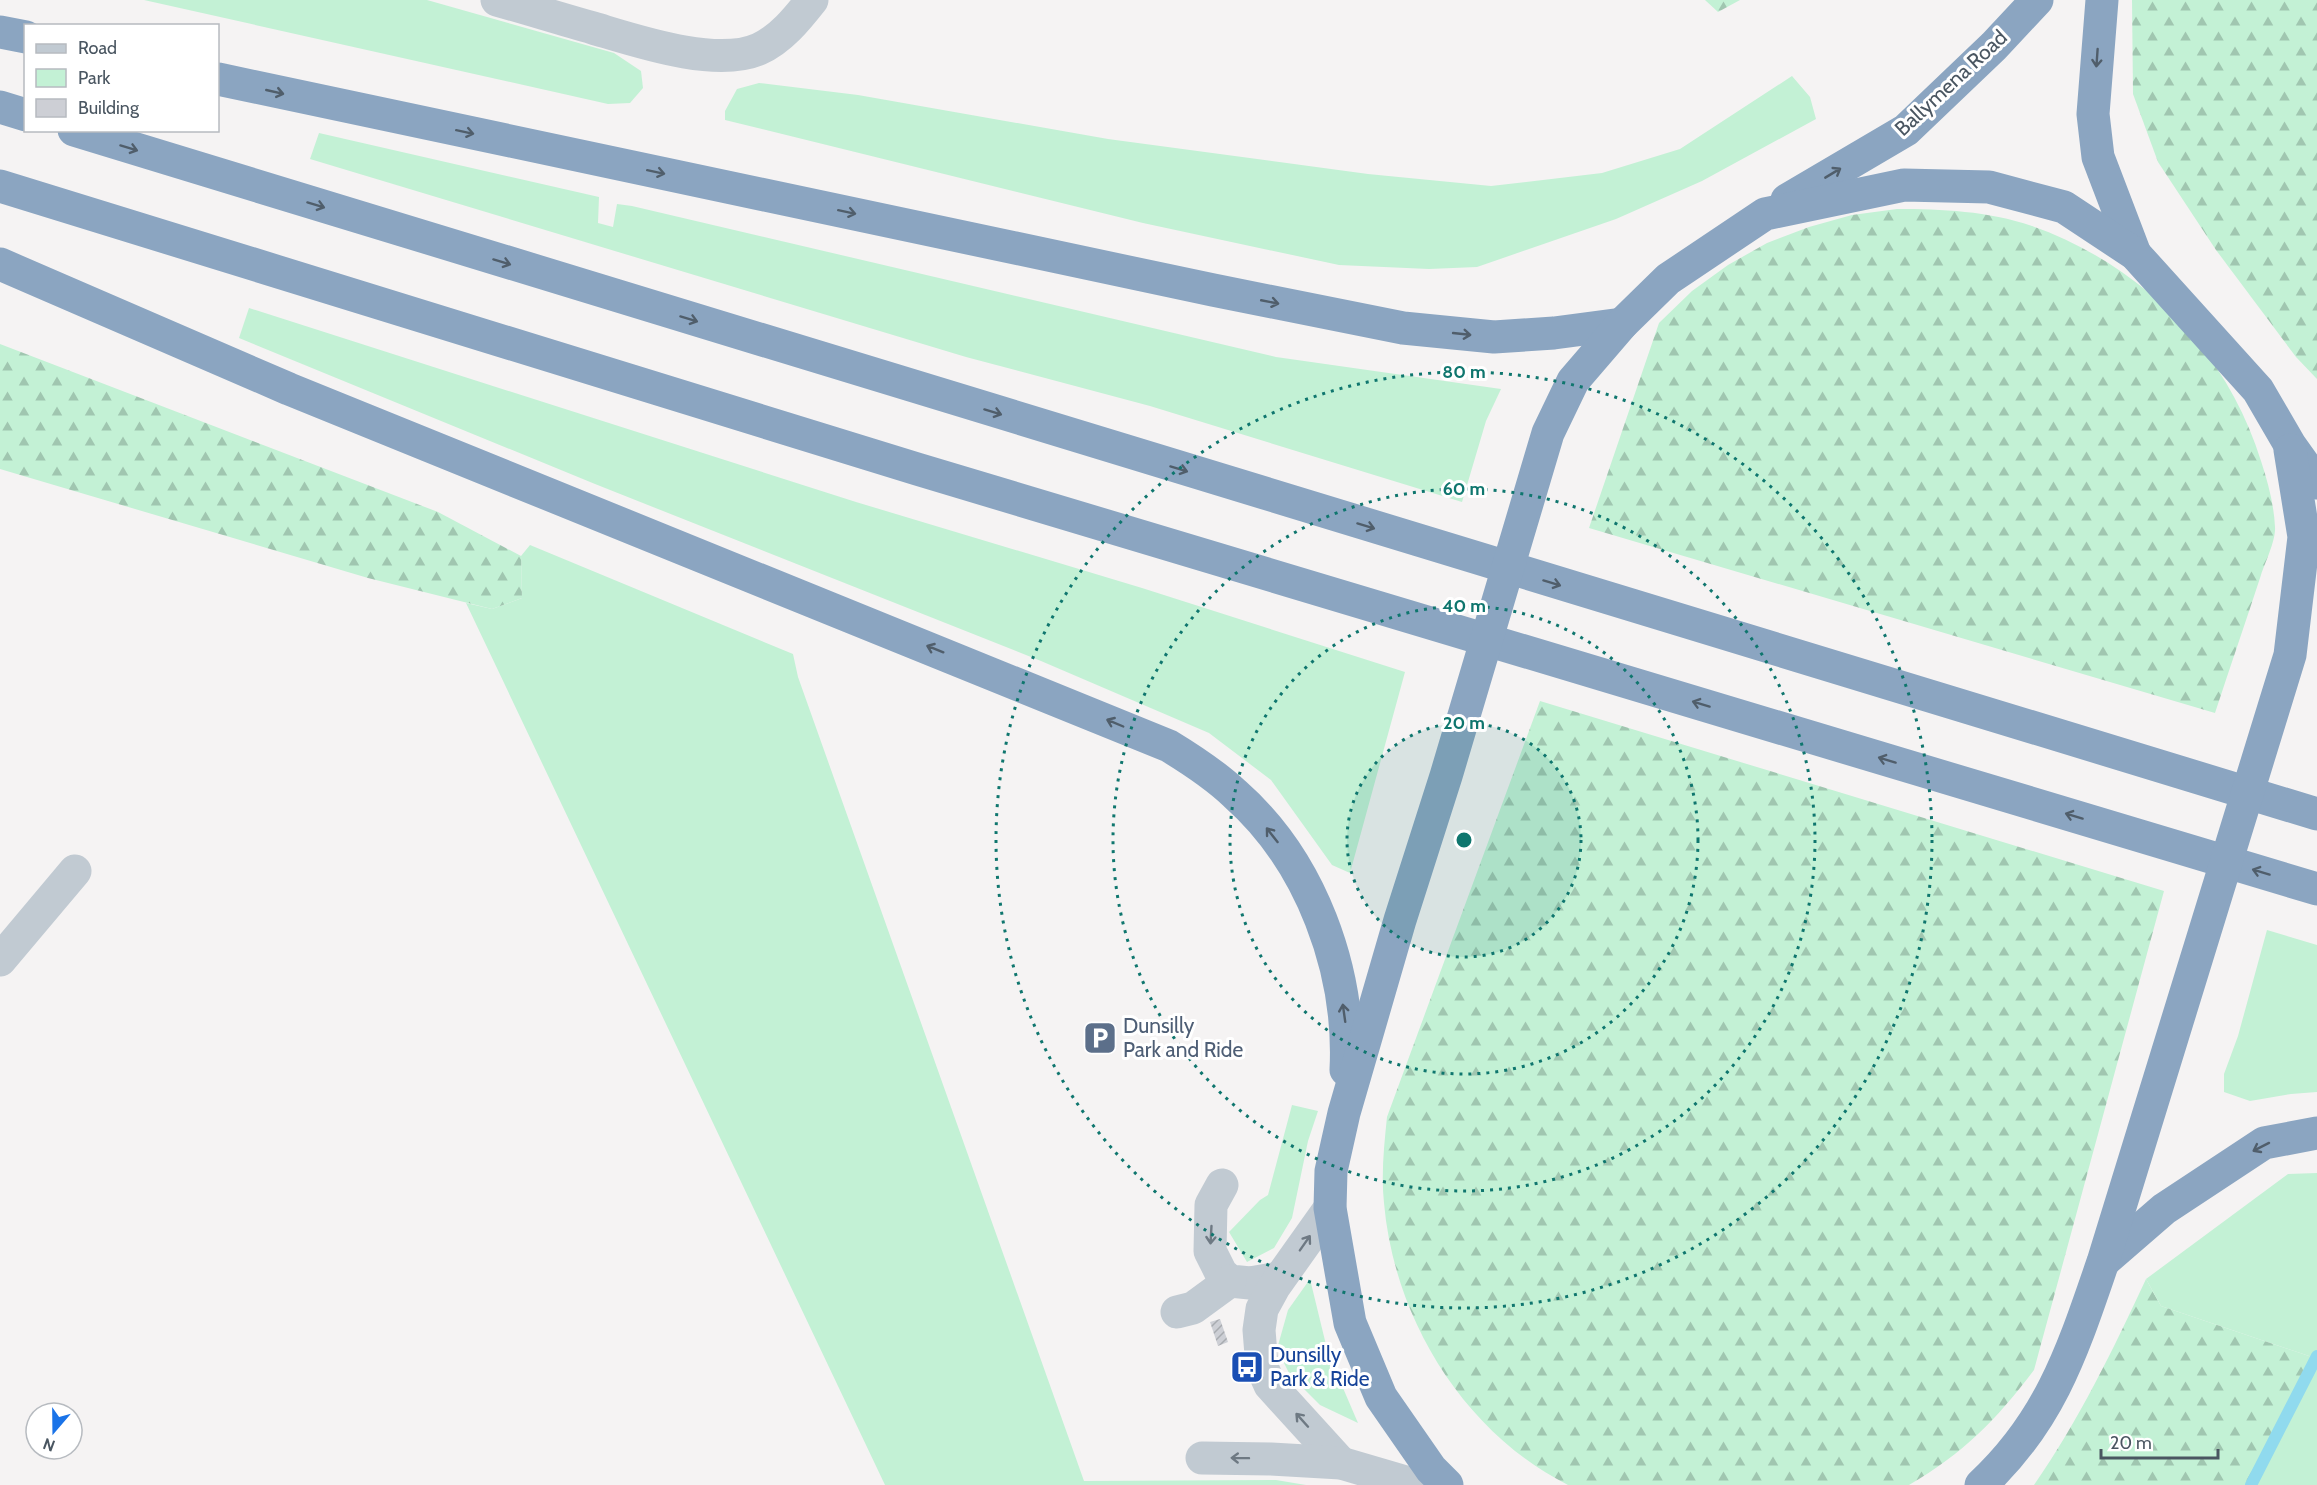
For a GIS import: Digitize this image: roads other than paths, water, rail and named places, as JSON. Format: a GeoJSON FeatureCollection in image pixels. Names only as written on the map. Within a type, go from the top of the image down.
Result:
{"type":"FeatureCollection","features":[{"type":"Feature","properties":{"kind":"highway","name":"Ballymena Road"},"geometry":{"type":"LineString","coordinates":[[1344,1113],[1400,920],[1446,776],[1548,433],[1573,381],[1622,324],[1668,279],[1765,214],[1906,130],[1994,46],[2037,0]]}},
{"type":"Feature","properties":{"kind":"highway"},"geometry":{"type":"LineString","coordinates":[[2102,0],[2093,114],[2095,135],[2098,157],[2135,254]]}},
{"type":"Feature","properties":{"kind":"highway"},"geometry":{"type":"LineString","coordinates":[[0,32],[24,37]]}},
{"type":"Feature","properties":{"kind":"highway"},"geometry":{"type":"LineString","coordinates":[[219,79],[1213,290],[1403,328],[1494,337],[1554,333],[1622,324]]}},
{"type":"Feature","properties":{"kind":"highway"},"geometry":{"type":"LineString","coordinates":[[0,107],[24,114]]}},
{"type":"Feature","properties":{"kind":"highway"},"geometry":{"type":"LineString","coordinates":[[81,132],[2317,814]]}},
{"type":"Feature","properties":{"kind":"highway"},"geometry":{"type":"LineString","coordinates":[[1765,214],[1904,185],[1989,187],[2064,207],[2135,254],[2258,390],[2290,445],[2317,483]]}},
{"type":"Feature","properties":{"kind":"highway"},"geometry":{"type":"LineString","coordinates":[[0,186],[917,469],[2317,889]]}},
{"type":"Feature","properties":{"kind":"highway"},"geometry":{"type":"LineString","coordinates":[[0,264],[289,389],[1168,746],[1206,770],[1236,795],[1261,821],[1281,847],[1303,883],[1316,908],[1338,970],[1346,1028],[1344,1113],[1331,1171],[1330,1208],[1350,1323],[1381,1397],[1431,1469],[1447,1485]]}},
{"type":"Feature","properties":{"kind":"highway"},"geometry":{"type":"LineString","coordinates":[[1981,1485],[2016,1449],[2034,1425],[2060,1381],[2075,1344],[2103,1262],[2290,655],[2304,537],[2290,445]]}},
{"type":"Feature","properties":{"kind":"highway"},"geometry":{"type":"LineString","coordinates":[[2103,1262],[2164,1209],[2264,1143],[2317,1134]]}},
{"type":"Feature","properties":{"kind":"street"},"geometry":{"type":"LineString","coordinates":[[496,0],[659,47],[711,55],[735,55],[757,50],[777,38],[812,0]]}},
{"type":"Feature","properties":{"kind":"street"},"geometry":{"type":"LineString","coordinates":[[0,960],[75,871]]}},
{"type":"Feature","properties":{"kind":"street"},"geometry":{"type":"LineString","coordinates":[[1222,1185],[1211,1206],[1210,1251],[1221,1273],[1230,1281],[1250,1283],[1280,1278]]}},
{"type":"Feature","properties":{"kind":"street"},"geometry":{"type":"LineString","coordinates":[[1330,1208],[1280,1278],[1262,1309],[1259,1330],[1262,1367],[1270,1385],[1341,1463]]}},
{"type":"Feature","properties":{"kind":"street"},"geometry":{"type":"LineString","coordinates":[[1177,1312],[1193,1308],[1230,1281]]}},
{"type":"Feature","properties":{"kind":"street"},"geometry":{"type":"LineString","coordinates":[[1203,1458],[1341,1463],[1416,1485]]}},
{"type":"Feature","properties":{"kind":"waterway"},"geometry":{"type":"LineString","coordinates":[[2251,1485],[2317,1356]]}},
{"type":"Feature","properties":{"kind":"place","name":"Dunsilly Park and Ride"},"geometry":{"type":"Point","coordinates":[1100,1038]}},
{"type":"Feature","properties":{"kind":"place","name":"Dunsilly Park & Ride"},"geometry":{"type":"Point","coordinates":[1247,1367]}}]}
